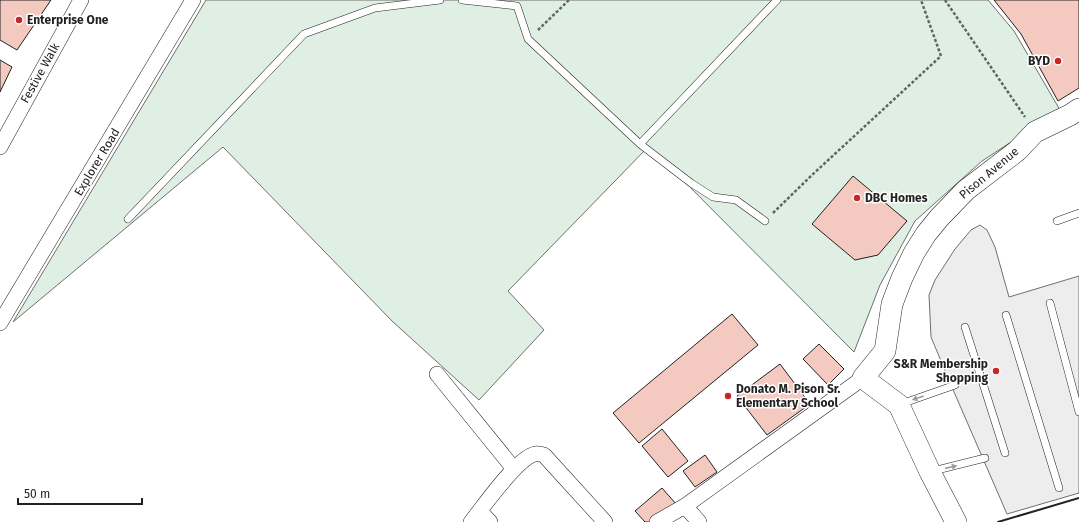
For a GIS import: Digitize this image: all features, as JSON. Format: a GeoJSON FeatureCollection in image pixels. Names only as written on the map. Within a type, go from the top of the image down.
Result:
{"type":"FeatureCollection","features":[{"type":"Feature","properties":{"kind":"street","name":"Festive Walk"},"geometry":{"type":"LineString","coordinates":[[0,147],[81,0]]}},
{"type":"Feature","properties":{"kind":"street","name":"Explorer Road"},"geometry":{"type":"LineString","coordinates":[[0,324],[193,0]]}},
{"type":"Feature","properties":{"kind":"street","name":"Pison Avenue"},"geometry":{"type":"LineString","coordinates":[[863,378],[885,351],[887,332],[895,298],[902,278],[914,253],[926,234],[966,190],[1017,150],[1035,132],[1079,109]]}},
{"type":"Feature","properties":{"kind":"street"},"geometry":{"type":"LineString","coordinates":[[437,374],[514,469]]}},
{"type":"Feature","properties":{"kind":"street"},"geometry":{"type":"LineString","coordinates":[[657,522],[685,506],[863,378],[899,405],[930,472],[956,522]]}},
{"type":"Feature","properties":{"kind":"street"},"geometry":{"type":"LineString","coordinates":[[480,518],[514,469],[530,456],[537,453],[544,455],[605,522]]}},
{"type":"Feature","properties":{"kind":"street"},"geometry":{"type":"LineString","coordinates":[[685,506],[699,522]]}},
{"type":"Feature","properties":{"kind":"lane"},"geometry":{"type":"LineString","coordinates":[[128,219],[304,34],[375,8],[440,0]]}},
{"type":"Feature","properties":{"kind":"lane"},"geometry":{"type":"LineString","coordinates":[[462,0],[517,6],[528,39],[640,144],[691,183],[713,197],[736,200],[765,221]]}},
{"type":"Feature","properties":{"kind":"lane"},"geometry":{"type":"LineString","coordinates":[[640,144],[777,0]]}},
{"type":"Feature","properties":{"kind":"lane"},"geometry":{"type":"LineString","coordinates":[[1058,221],[1079,213]]}},
{"type":"Feature","properties":{"kind":"lane"},"geometry":{"type":"LineString","coordinates":[[1050,303],[1079,412]]}},
{"type":"Feature","properties":{"kind":"lane"},"geometry":{"type":"LineString","coordinates":[[1006,315],[1059,488]]}},
{"type":"Feature","properties":{"kind":"lane"},"geometry":{"type":"LineString","coordinates":[[965,327],[1005,453]]}},
{"type":"Feature","properties":{"kind":"lane"},"geometry":{"type":"LineString","coordinates":[[899,405],[955,385]]}},
{"type":"Feature","properties":{"kind":"lane"},"geometry":{"type":"LineString","coordinates":[[930,472],[985,458]]}},
{"type":"Feature","properties":{"kind":"path"},"geometry":{"type":"LineString","coordinates":[[528,39],[569,0]]}},
{"type":"Feature","properties":{"kind":"path"},"geometry":{"type":"LineString","coordinates":[[765,221],[812,175],[941,56],[921,0]]}},
{"type":"Feature","properties":{"kind":"path"},"geometry":{"type":"LineString","coordinates":[[945,0],[1035,132]]}},
{"type":"Feature","properties":{"kind":"green space"},"geometry":{"type":"Polygon","coordinates":[[[206,0],[988,0],[1014,31],[1060,110],[982,161],[915,221],[880,285],[854,352],[649,146],[508,291],[544,330],[479,400],[392,321],[223,147],[13,322],[206,0]]]}},
{"type":"Feature","properties":{"kind":"shaded area","name":"S&R Membership Shopping"},"geometry":{"type":"Polygon","coordinates":[[[980,225],[987,230],[995,247],[1009,297],[1079,276],[1079,493],[1007,514],[931,337],[929,295],[935,280],[955,249],[971,230],[980,225]]]}},
{"type":"Feature","properties":{"kind":"building","name":"Enterprise One"},"geometry":{"type":"Polygon","coordinates":[[[0,0],[51,0],[17,50],[0,40],[0,0]]]}},
{"type":"Feature","properties":{"kind":"building","name":"BYD"},"geometry":{"type":"Polygon","coordinates":[[[994,0],[1079,0],[1079,88],[1058,101],[1021,34],[994,0]]]}},
{"type":"Feature","properties":{"kind":"building"},"geometry":{"type":"Polygon","coordinates":[[[0,60],[12,67],[0,92],[0,60]]]}},
{"type":"Feature","properties":{"kind":"building","name":"DBC Homes"},"geometry":{"type":"Polygon","coordinates":[[[853,176],[907,221],[878,255],[855,260],[812,224],[853,176]]]}},
{"type":"Feature","properties":{"kind":"building"},"geometry":{"type":"Polygon","coordinates":[[[732,314],[758,345],[639,443],[613,413],[732,314]]]}},
{"type":"Feature","properties":{"kind":"building"},"geometry":{"type":"Polygon","coordinates":[[[819,344],[844,369],[828,385],[803,359],[819,344]]]}},
{"type":"Feature","properties":{"kind":"building"},"geometry":{"type":"Polygon","coordinates":[[[780,364],[810,404],[767,435],[737,396],[780,364]]]}},
{"type":"Feature","properties":{"kind":"building"},"geometry":{"type":"Polygon","coordinates":[[[662,429],[688,461],[668,477],[642,446],[662,429]]]}},
{"type":"Feature","properties":{"kind":"building"},"geometry":{"type":"Polygon","coordinates":[[[705,455],[717,472],[695,487],[683,471],[705,455]]]}},
{"type":"Feature","properties":{"kind":"building"},"geometry":{"type":"Polygon","coordinates":[[[662,488],[677,505],[657,522],[645,522],[635,511],[662,488]]]}},
{"type":"Feature","properties":{"kind":"wall"},"geometry":{"type":"LineString","coordinates":[[998,522],[1079,498]]}},
{"type":"Feature","properties":{"kind":"place","name":"Enterprise One"},"geometry":{"type":"Point","coordinates":[19,20]}},
{"type":"Feature","properties":{"kind":"place","name":"BYD"},"geometry":{"type":"Point","coordinates":[1058,61]}},
{"type":"Feature","properties":{"kind":"place","name":"DBC Homes"},"geometry":{"type":"Point","coordinates":[857,198]}},
{"type":"Feature","properties":{"kind":"place","name":"S&R Membership Shopping"},"geometry":{"type":"Point","coordinates":[996,371]}},
{"type":"Feature","properties":{"kind":"place","name":"Donato M. Pison Sr. Elementary School"},"geometry":{"type":"Point","coordinates":[728,396]}}]}
